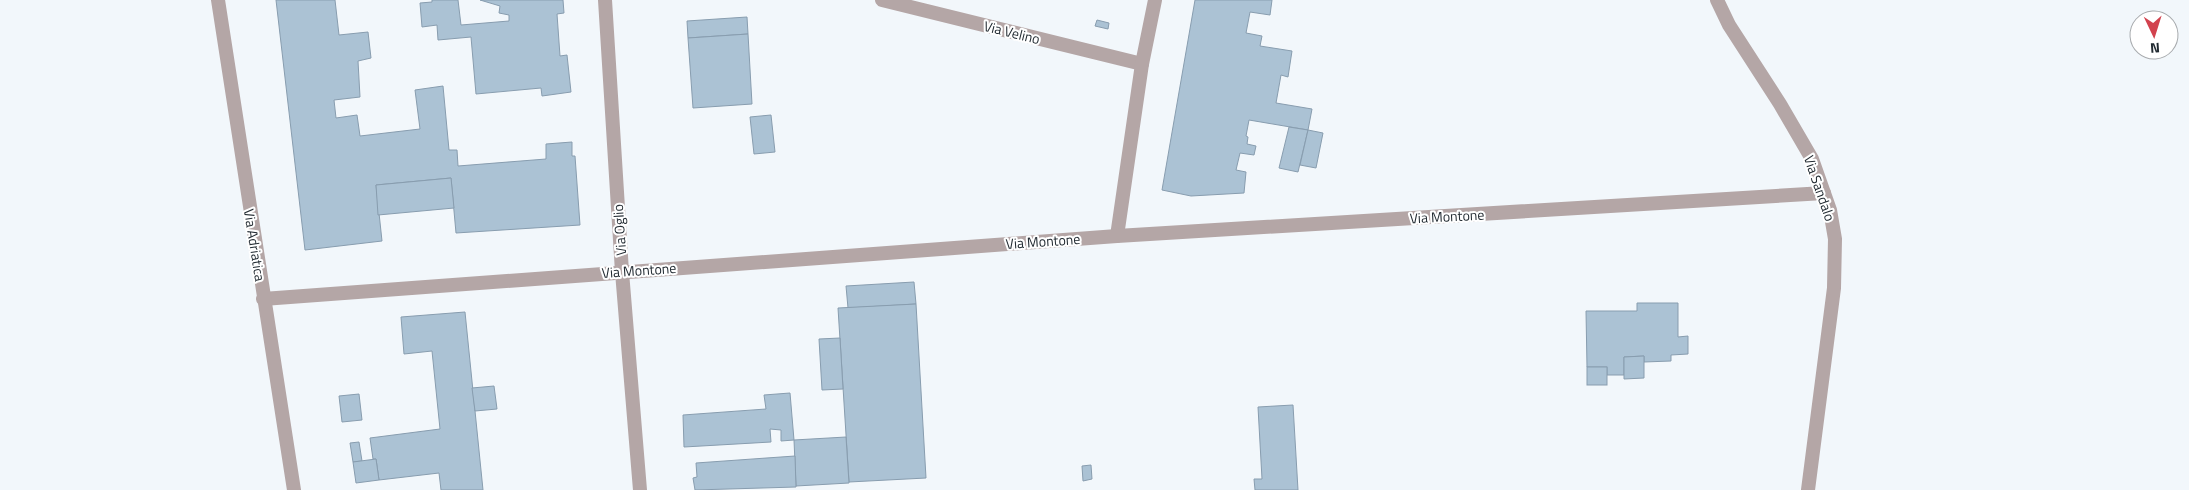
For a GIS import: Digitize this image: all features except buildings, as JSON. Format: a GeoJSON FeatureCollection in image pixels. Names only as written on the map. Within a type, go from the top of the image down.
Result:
{"type":"FeatureCollection","features":[{"type":"Feature","properties":{"kind":"street","name":"Via Adriatica"},"geometry":{"type":"LineString","coordinates":[[218,0],[294,490]]}},
{"type":"Feature","properties":{"kind":"street","name":"Via Oglio"},"geometry":{"type":"LineString","coordinates":[[605,0],[622,272],[640,490]]}},
{"type":"Feature","properties":{"kind":"street","name":"Via Velino"},"geometry":{"type":"LineString","coordinates":[[882,0],[1142,64]]}},
{"type":"Feature","properties":{"kind":"street"},"geometry":{"type":"LineString","coordinates":[[1117,236],[1142,64],[1155,0]]}},
{"type":"Feature","properties":{"kind":"street","name":"Via Sandalo"},"geometry":{"type":"LineString","coordinates":[[1717,0],[1729,25],[1780,104],[1812,159],[1830,210],[1835,239],[1834,288],[1808,490]]}},
{"type":"Feature","properties":{"kind":"street","name":"Via Montone"},"geometry":{"type":"LineString","coordinates":[[263,299],[1117,236],[1824,193]]}}]}
